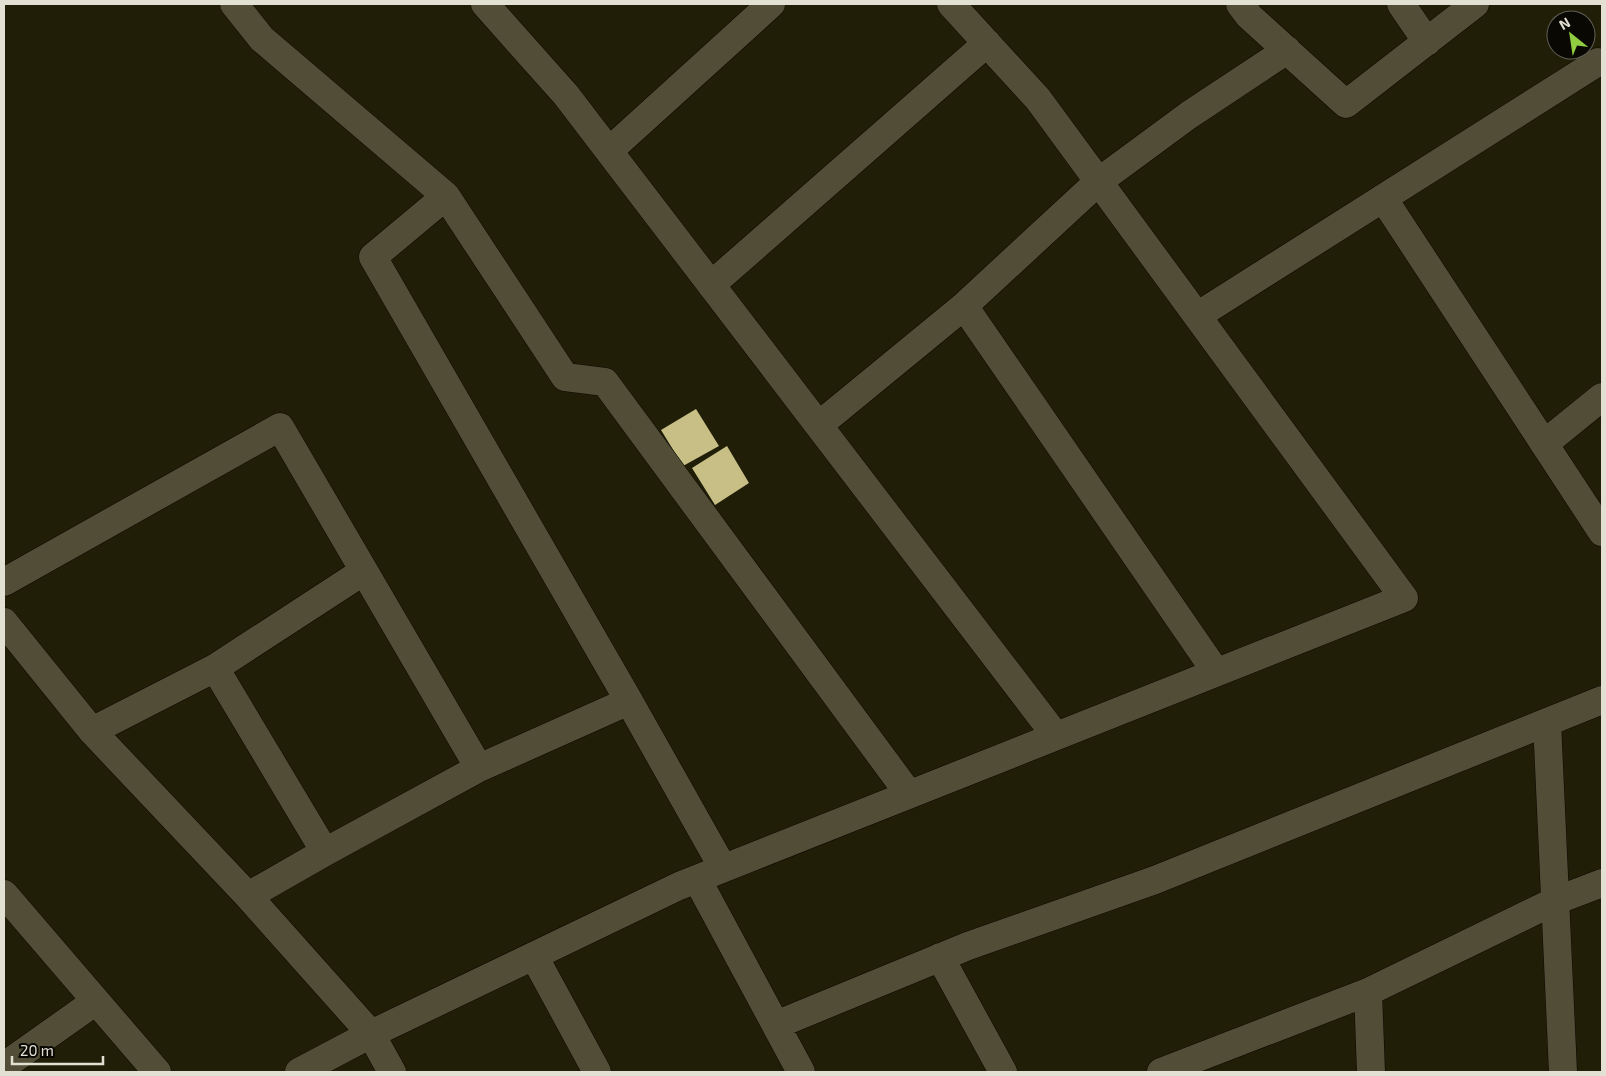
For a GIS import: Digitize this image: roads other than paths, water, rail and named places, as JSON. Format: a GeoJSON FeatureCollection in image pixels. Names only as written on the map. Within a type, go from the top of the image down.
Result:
{"type":"FeatureCollection","features":[{"type":"Feature","properties":{"kind":"street"},"geometry":{"type":"LineString","coordinates":[[234,4],[262,38],[446,196],[565,377],[605,382],[909,794]]}},
{"type":"Feature","properties":{"kind":"street"},"geometry":{"type":"LineString","coordinates":[[609,151],[771,4]]}},
{"type":"Feature","properties":{"kind":"street"},"geometry":{"type":"LineString","coordinates":[[299,1072],[371,1034],[697,878],[1404,598],[1038,99],[950,4]]}},
{"type":"Feature","properties":{"kind":"street"},"geometry":{"type":"LineString","coordinates":[[1240,4],[1249,16],[1346,104],[1475,4]]}},
{"type":"Feature","properties":{"kind":"street"},"geometry":{"type":"LineString","coordinates":[[1401,4],[1427,42]]}},
{"type":"Feature","properties":{"kind":"street"},"geometry":{"type":"LineString","coordinates":[[498,8],[1056,736]]}},
{"type":"Feature","properties":{"kind":"street"},"geometry":{"type":"LineString","coordinates":[[711,285],[987,44]]}},
{"type":"Feature","properties":{"kind":"street"},"geometry":{"type":"LineString","coordinates":[[819,425],[964,306],[1098,182],[1189,115],[1287,50]]}},
{"type":"Feature","properties":{"kind":"street"},"geometry":{"type":"LineString","coordinates":[[1197,316],[1598,62],[1602,63]]}},
{"type":"Feature","properties":{"kind":"street"},"geometry":{"type":"LineString","coordinates":[[446,196],[373,258],[629,701],[723,868]]}},
{"type":"Feature","properties":{"kind":"street"},"geometry":{"type":"LineString","coordinates":[[1383,198],[1602,532]]}},
{"type":"Feature","properties":{"kind":"street"},"geometry":{"type":"LineString","coordinates":[[964,306],[1216,672]]}},
{"type":"Feature","properties":{"kind":"street"},"geometry":{"type":"LineString","coordinates":[[1544,444],[1602,397]]}},
{"type":"Feature","properties":{"kind":"street"},"geometry":{"type":"LineString","coordinates":[[4,582],[280,427],[479,768]]}},
{"type":"Feature","properties":{"kind":"street"},"geometry":{"type":"LineString","coordinates":[[92,731],[215,668],[364,571]]}},
{"type":"Feature","properties":{"kind":"street"},"geometry":{"type":"LineString","coordinates":[[4,622],[92,731],[248,896],[371,1034],[392,1072]]}},
{"type":"Feature","properties":{"kind":"street"},"geometry":{"type":"LineString","coordinates":[[215,668],[325,852]]}},
{"type":"Feature","properties":{"kind":"street"},"geometry":{"type":"LineString","coordinates":[[776,1025],[940,957],[1155,880],[1602,700]]}},
{"type":"Feature","properties":{"kind":"street"},"geometry":{"type":"LineString","coordinates":[[248,896],[479,768],[629,701]]}},
{"type":"Feature","properties":{"kind":"street"},"geometry":{"type":"LineString","coordinates":[[1547,722],[1563,1072]]}},
{"type":"Feature","properties":{"kind":"street"},"geometry":{"type":"LineString","coordinates":[[697,878],[801,1072]]}},
{"type":"Feature","properties":{"kind":"street"},"geometry":{"type":"LineString","coordinates":[[1160,1072],[1368,992],[1555,901],[1602,883]]}},
{"type":"Feature","properties":{"kind":"street"},"geometry":{"type":"LineString","coordinates":[[4,894],[157,1072]]}},
{"type":"Feature","properties":{"kind":"street"},"geometry":{"type":"LineString","coordinates":[[534,956],[597,1072]]}},
{"type":"Feature","properties":{"kind":"street"},"geometry":{"type":"LineString","coordinates":[[940,957],[1003,1072]]}},
{"type":"Feature","properties":{"kind":"street"},"geometry":{"type":"LineString","coordinates":[[1368,992],[1371,1072]]}},
{"type":"Feature","properties":{"kind":"street"},"geometry":{"type":"LineString","coordinates":[[4,1066],[96,1001]]}}]}
